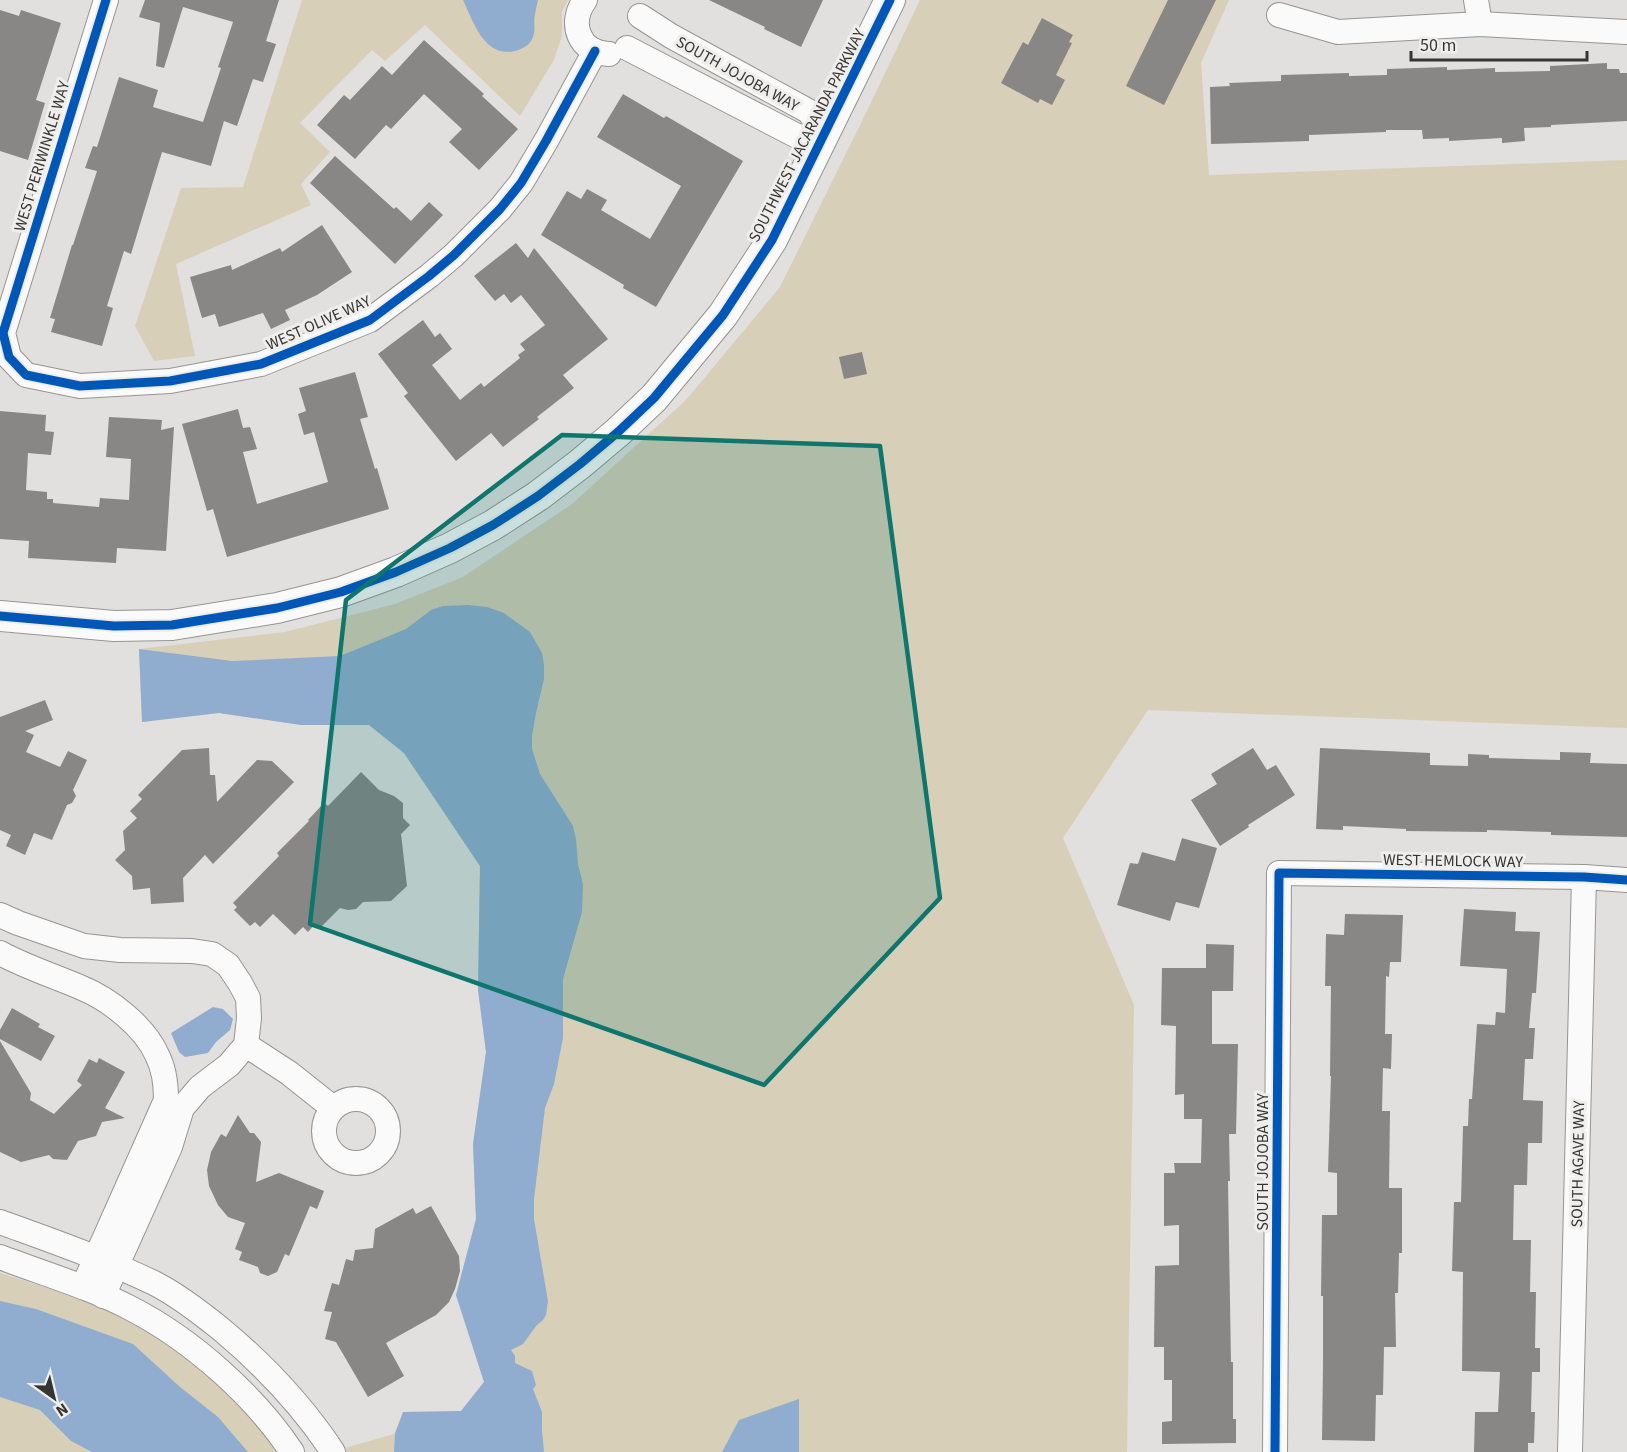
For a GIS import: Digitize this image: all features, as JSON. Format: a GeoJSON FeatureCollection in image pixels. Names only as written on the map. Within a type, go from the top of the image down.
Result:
{"type":"FeatureCollection","features":[{"type":"Feature","properties":{"kind":"street","name":"WEST PERIWINKLE WAY"},"geometry":{"type":"LineString","coordinates":[[9,357],[3,333],[106,0]]}},
{"type":"Feature","properties":{"kind":"street"},"geometry":{"type":"LineString","coordinates":[[585,0],[576,18],[580,37],[586,45],[605,54],[617,53],[634,42],[641,25],[636,8]]}},
{"type":"Feature","properties":{"kind":"street","name":"SOUTHWEST JACARANDA PARKWAY"},"geometry":{"type":"LineString","coordinates":[[0,616],[114,626],[172,625],[277,608],[340,592],[396,572],[450,548],[493,525],[538,496],[580,464],[654,398],[723,315],[772,240],[890,0]]}},
{"type":"Feature","properties":{"kind":"street"},"geometry":{"type":"LineString","coordinates":[[1476,0],[1480,24]]}},
{"type":"Feature","properties":{"kind":"street","name":"SOUTH JOJOBA WAY"},"geometry":{"type":"LineString","coordinates":[[636,8],[671,36],[810,112],[823,138]]}},
{"type":"Feature","properties":{"kind":"street"},"geometry":{"type":"LineString","coordinates":[[1279,15],[1338,32],[1480,24],[1627,32]]}},
{"type":"Feature","properties":{"kind":"street","name":"SOUTH JOJOBA WAY"},"geometry":{"type":"LineString","coordinates":[[627,48],[797,136],[823,138]]}},
{"type":"Feature","properties":{"kind":"street","name":"WEST OLIVE WAY"},"geometry":{"type":"LineString","coordinates":[[9,357],[26,375],[80,386],[170,381],[261,364],[370,320],[454,255],[521,183],[595,51]]}},
{"type":"Feature","properties":{"kind":"street","name":"SOUTH JOJOBA WAY"},"geometry":{"type":"LineString","coordinates":[[1275,1452],[1279,873]]}},
{"type":"Feature","properties":{"kind":"street","name":"WEST HEMLOCK WAY"},"geometry":{"type":"LineString","coordinates":[[1279,873],[1584,877],[1627,880]]}},
{"type":"Feature","properties":{"kind":"street","name":"SOUTH AGAVE WAY"},"geometry":{"type":"LineString","coordinates":[[1570,1452],[1584,877]]}},
{"type":"Feature","properties":{"kind":"street"},"geometry":{"type":"LineString","coordinates":[[0,915],[84,946],[212,954],[228,965],[248,998],[249,1018],[246,1045],[229,1065],[200,1087],[182,1108],[170,1147],[93,1292]]}},
{"type":"Feature","properties":{"kind":"street"},"geometry":{"type":"LineString","coordinates":[[0,953],[83,988],[112,1005],[141,1030],[157,1054],[166,1085],[166,1100],[107,1262]]}},
{"type":"Feature","properties":{"kind":"street"},"geometry":{"type":"LineString","coordinates":[[246,1045],[289,1073],[333,1108]]}},
{"type":"Feature","properties":{"kind":"street"},"geometry":{"type":"LineString","coordinates":[[0,1222],[107,1262],[156,1284],[185,1302],[265,1368],[292,1397],[333,1452]]}},
{"type":"Feature","properties":{"kind":"street"},"geometry":{"type":"LineString","coordinates":[[0,1257],[93,1292],[152,1320],[217,1368],[252,1401],[277,1429],[292,1452]]}},
{"type":"Feature","properties":{"kind":"highlighted area"},"geometry":{"type":"Polygon","coordinates":[[[562,435],[880,446],[940,898],[764,1085],[310,924],[346,600],[562,435]]]}},
{"type":"Feature","properties":{"kind":"shaded area"},"geometry":{"type":"Polygon","coordinates":[[[302,0],[568,0],[562,12],[562,36],[554,60],[520,116],[425,25],[385,61],[372,50],[300,123],[330,152],[301,184],[311,205],[176,264],[195,356],[154,361],[135,326],[181,188],[243,187],[302,0]]]}},
{"type":"Feature","properties":{"kind":"shaded area"},"geometry":{"type":"Polygon","coordinates":[[[920,0],[1229,0],[1201,63],[1209,175],[1627,160],[1627,728],[1148,710],[1063,838],[1134,1005],[1127,1452],[346,1452],[345,1448],[394,1434],[403,1412],[461,1411],[484,1382],[456,1295],[476,1219],[473,1144],[486,1052],[478,990],[480,866],[404,753],[369,725],[301,725],[219,713],[142,722],[139,649],[285,632],[395,604],[463,577],[572,504],[686,400],[780,287],[920,0]]]}},
{"type":"Feature","properties":{"kind":"shaded area"},"geometry":{"type":"Polygon","coordinates":[[[0,1273],[122,1311],[226,1384],[285,1452],[0,1452],[0,1273]]]}},
{"type":"Feature","properties":{"kind":"water"},"geometry":{"type":"Polygon","coordinates":[[[463,0],[538,0],[532,40],[515,51],[504,52],[495,49],[481,36],[463,0]]]}},
{"type":"Feature","properties":{"kind":"water"},"geometry":{"type":"Polygon","coordinates":[[[443,606],[487,607],[504,613],[530,632],[542,653],[544,679],[532,736],[532,749],[540,774],[573,826],[583,884],[582,912],[563,979],[563,1038],[554,1084],[545,1108],[534,1199],[534,1219],[548,1301],[546,1315],[523,1344],[511,1350],[515,1356],[515,1363],[532,1371],[536,1385],[533,1389],[542,1412],[544,1452],[394,1452],[395,1434],[403,1412],[461,1411],[484,1382],[456,1295],[476,1219],[473,1144],[486,1052],[478,990],[480,866],[404,753],[369,725],[301,725],[219,713],[142,722],[139,649],[232,661],[340,656],[406,629],[431,610],[443,606]]]}},
{"type":"Feature","properties":{"kind":"water"},"geometry":{"type":"Polygon","coordinates":[[[213,1007],[223,1009],[233,1019],[230,1030],[216,1042],[208,1053],[185,1057],[179,1052],[171,1033],[213,1007]]]}},
{"type":"Feature","properties":{"kind":"water"},"geometry":{"type":"Polygon","coordinates":[[[0,1301],[36,1309],[133,1344],[180,1387],[218,1417],[248,1452],[92,1452],[71,1441],[40,1410],[0,1397],[0,1301]]]}},
{"type":"Feature","properties":{"kind":"water"},"geometry":{"type":"Polygon","coordinates":[[[799,1399],[799,1452],[722,1452],[739,1420],[799,1399]]]}},
{"type":"Feature","properties":{"kind":"building"},"geometry":{"type":"Polygon","coordinates":[[[145,0],[279,0],[266,41],[276,44],[263,82],[253,79],[237,126],[224,121],[211,166],[162,152],[131,254],[124,251],[107,306],[113,308],[102,346],[51,332],[55,319],[50,318],[97,171],[85,168],[93,146],[97,147],[119,77],[158,90],[153,107],[203,122],[233,22],[183,7],[164,68],[156,66],[160,23],[139,17],[145,0]]]}},
{"type":"Feature","properties":{"kind":"building"},"geometry":{"type":"Polygon","coordinates":[[[709,0],[823,0],[801,47],[709,0]]]}},
{"type":"Feature","properties":{"kind":"building"},"geometry":{"type":"Polygon","coordinates":[[[1168,0],[1216,0],[1164,105],[1126,86],[1168,0]]]}},
{"type":"Feature","properties":{"kind":"building"},"geometry":{"type":"Polygon","coordinates":[[[0,10],[19,16],[21,10],[61,23],[36,100],[45,103],[28,160],[0,151],[0,10]]]}},
{"type":"Feature","properties":{"kind":"building"},"geometry":{"type":"Polygon","coordinates":[[[1042,18],[1073,35],[1069,42],[1072,43],[1056,75],[1065,80],[1052,105],[1040,99],[1038,103],[1001,83],[1023,42],[1028,45],[1042,18]]]}},
{"type":"Feature","properties":{"kind":"building"},"geometry":{"type":"Polygon","coordinates":[[[424,40],[484,94],[482,96],[518,129],[479,170],[449,142],[462,129],[424,94],[391,129],[386,125],[355,159],[317,125],[344,95],[350,100],[382,66],[392,75],[424,40]]]}},
{"type":"Feature","properties":{"kind":"building"},"geometry":{"type":"Polygon","coordinates":[[[1607,63],[1607,69],[1619,69],[1620,73],[1627,73],[1627,121],[1524,128],[1525,141],[1502,143],[1502,138],[1449,141],[1449,138],[1423,139],[1422,130],[1386,130],[1386,132],[1309,135],[1309,141],[1211,144],[1210,87],[1230,86],[1229,83],[1281,81],[1281,75],[1349,73],[1349,76],[1387,75],[1387,69],[1447,67],[1447,70],[1495,68],[1495,72],[1550,71],[1550,66],[1607,63]]]}},
{"type":"Feature","properties":{"kind":"building"},"geometry":{"type":"Polygon","coordinates":[[[623,94],[743,161],[656,307],[541,235],[567,191],[581,199],[587,189],[607,200],[601,210],[650,239],[681,186],[597,137],[623,94]]]}},
{"type":"Feature","properties":{"kind":"building"},"geometry":{"type":"Polygon","coordinates":[[[335,156],[394,209],[396,207],[411,221],[429,202],[443,215],[395,264],[310,183],[335,156]]]}},
{"type":"Feature","properties":{"kind":"building"},"geometry":{"type":"Polygon","coordinates":[[[322,225],[352,272],[317,295],[285,310],[290,320],[271,329],[263,313],[219,327],[215,314],[202,318],[190,277],[231,265],[232,270],[280,248],[282,252],[322,225]]]}},
{"type":"Feature","properties":{"kind":"building"},"geometry":{"type":"Polygon","coordinates":[[[516,243],[528,258],[534,248],[608,339],[563,375],[574,388],[537,417],[539,419],[503,447],[491,433],[456,461],[404,396],[408,393],[378,354],[423,320],[435,337],[440,333],[452,349],[432,365],[460,400],[481,383],[484,387],[520,358],[518,355],[525,350],[520,344],[545,325],[521,295],[511,303],[504,294],[495,301],[474,276],[516,243]]]}},
{"type":"Feature","properties":{"kind":"building"},"geometry":{"type":"Polygon","coordinates":[[[862,352],[867,374],[844,379],[839,357],[862,352]]]}},
{"type":"Feature","properties":{"kind":"building"},"geometry":{"type":"Polygon","coordinates":[[[355,372],[368,417],[360,419],[389,509],[227,557],[213,509],[207,511],[182,424],[238,409],[243,428],[250,427],[257,449],[243,452],[257,504],[328,482],[314,432],[304,435],[298,414],[306,411],[299,388],[355,372]]]}},
{"type":"Feature","properties":{"kind":"building"},"geometry":{"type":"Polygon","coordinates":[[[0,411],[46,415],[45,431],[54,432],[51,455],[28,453],[26,490],[47,492],[47,499],[53,499],[53,503],[99,507],[100,498],[129,500],[131,459],[106,457],[109,417],[162,420],[161,430],[174,427],[166,551],[117,548],[116,563],[28,558],[29,541],[0,539],[0,411]]]}},
{"type":"Feature","properties":{"kind":"building"},"geometry":{"type":"Polygon","coordinates":[[[45,700],[53,720],[25,731],[34,735],[26,752],[60,767],[68,751],[87,760],[73,790],[76,796],[72,803],[67,805],[52,840],[34,833],[25,855],[6,846],[11,835],[0,830],[0,717],[45,700]]]}},
{"type":"Feature","properties":{"kind":"building"},"geometry":{"type":"Polygon","coordinates":[[[209,748],[210,775],[215,775],[217,802],[257,760],[272,761],[294,782],[213,864],[205,855],[183,878],[184,902],[151,904],[150,888],[133,890],[132,876],[115,860],[125,850],[123,831],[137,818],[130,811],[142,799],[138,795],[182,750],[209,748]]]}},
{"type":"Feature","properties":{"kind":"building"},"geometry":{"type":"Polygon","coordinates":[[[1253,748],[1267,770],[1276,765],[1295,795],[1220,846],[1191,800],[1217,784],[1211,774],[1253,748]]]}},
{"type":"Feature","properties":{"kind":"building"},"geometry":{"type":"Polygon","coordinates":[[[1320,748],[1430,753],[1430,765],[1468,766],[1468,754],[1489,755],[1489,758],[1560,760],[1560,752],[1591,753],[1590,763],[1627,764],[1627,837],[1487,830],[1487,832],[1406,831],[1406,829],[1343,826],[1343,830],[1316,829],[1320,748]]]}},
{"type":"Feature","properties":{"kind":"building"},"geometry":{"type":"Polygon","coordinates":[[[361,772],[379,790],[394,796],[403,803],[403,818],[410,825],[401,834],[407,886],[391,901],[363,902],[356,909],[340,908],[320,928],[315,924],[308,932],[303,927],[295,935],[273,914],[260,927],[255,922],[250,926],[234,910],[237,907],[233,903],[279,856],[277,853],[324,803],[328,806],[361,772]]]}},
{"type":"Feature","properties":{"kind":"building"},"geometry":{"type":"Polygon","coordinates":[[[1182,838],[1217,848],[1199,908],[1176,902],[1170,921],[1117,905],[1130,863],[1138,864],[1142,852],[1175,861],[1182,838]]]}},
{"type":"Feature","properties":{"kind":"building"},"geometry":{"type":"Polygon","coordinates":[[[1464,909],[1516,912],[1515,931],[1540,932],[1536,993],[1532,993],[1529,1028],[1535,1028],[1533,1059],[1525,1059],[1523,1100],[1543,1101],[1542,1143],[1528,1143],[1527,1185],[1514,1185],[1513,1240],[1531,1240],[1530,1292],[1536,1292],[1535,1348],[1540,1348],[1540,1372],[1532,1372],[1531,1412],[1535,1412],[1534,1443],[1528,1443],[1528,1452],[1474,1452],[1475,1412],[1498,1412],[1500,1372],[1462,1371],[1463,1272],[1452,1271],[1454,1202],[1461,1202],[1463,1126],[1468,1126],[1469,1099],[1472,1099],[1477,1024],[1495,1025],[1496,1012],[1505,1013],[1507,969],[1460,966],[1464,909]]]}},
{"type":"Feature","properties":{"kind":"building"},"geometry":{"type":"Polygon","coordinates":[[[1345,914],[1403,915],[1401,962],[1390,962],[1389,977],[1386,976],[1385,1034],[1392,1034],[1391,1069],[1383,1068],[1382,1111],[1390,1111],[1389,1188],[1402,1188],[1402,1253],[1399,1253],[1398,1293],[1395,1293],[1396,1347],[1384,1347],[1383,1395],[1376,1395],[1375,1441],[1322,1440],[1322,1215],[1337,1215],[1337,1173],[1328,1172],[1331,986],[1325,986],[1326,934],[1344,935],[1345,914]]]}},
{"type":"Feature","properties":{"kind":"building"},"geometry":{"type":"Polygon","coordinates":[[[1206,944],[1234,945],[1233,991],[1212,991],[1212,1044],[1238,1044],[1236,1134],[1229,1134],[1230,1181],[1228,1181],[1231,1362],[1233,1362],[1233,1419],[1236,1419],[1236,1443],[1162,1444],[1162,1422],[1172,1421],[1172,1380],[1164,1380],[1164,1347],[1154,1347],[1155,1266],[1179,1265],[1179,1225],[1164,1226],[1164,1173],[1175,1173],[1174,1163],[1201,1163],[1202,1119],[1184,1119],[1184,1094],[1175,1095],[1176,1026],[1161,1025],[1162,968],[1206,968],[1206,944]]]}},
{"type":"Feature","properties":{"kind":"building"},"geometry":{"type":"Polygon","coordinates":[[[12,1008],[40,1024],[38,1027],[55,1036],[41,1061],[0,1039],[0,1030],[12,1008]]]}},
{"type":"Feature","properties":{"kind":"building"},"geometry":{"type":"Polygon","coordinates":[[[0,1041],[31,1093],[30,1100],[54,1114],[82,1085],[77,1081],[89,1059],[97,1063],[99,1058],[125,1072],[105,1108],[125,1118],[102,1122],[96,1136],[78,1141],[67,1160],[53,1159],[49,1155],[21,1162],[0,1152],[0,1041]]]}},
{"type":"Feature","properties":{"kind":"building"},"geometry":{"type":"Polygon","coordinates":[[[238,1115],[250,1133],[254,1133],[261,1142],[256,1182],[279,1173],[324,1191],[317,1209],[310,1206],[289,1256],[285,1254],[277,1272],[268,1276],[260,1273],[258,1267],[239,1260],[242,1252],[235,1249],[245,1223],[228,1217],[218,1205],[209,1186],[207,1170],[211,1152],[221,1134],[226,1137],[238,1115]]]}},
{"type":"Feature","properties":{"kind":"building"},"geometry":{"type":"Polygon","coordinates":[[[431,1206],[459,1256],[460,1271],[455,1289],[449,1302],[436,1315],[386,1343],[404,1376],[368,1397],[336,1342],[325,1339],[332,1312],[324,1311],[332,1283],[339,1285],[346,1259],[353,1261],[355,1250],[373,1248],[375,1229],[413,1208],[416,1214],[431,1206]]]}},
{"type":"Feature","properties":{"kind":"cycle path"},"geometry":{"type":"LineString","coordinates":[[106,0],[3,333],[9,357],[26,375],[80,386],[170,381],[261,364],[370,320],[454,255],[500,209],[521,183],[595,51]]}},
{"type":"Feature","properties":{"kind":"cycle path"},"geometry":{"type":"LineString","coordinates":[[0,616],[114,626],[172,625],[277,608],[341,592],[396,572],[450,548],[493,525],[538,496],[618,432],[654,398],[723,315],[772,240],[890,0]]}},
{"type":"Feature","properties":{"kind":"cycle path"},"geometry":{"type":"LineString","coordinates":[[1275,1452],[1279,873],[1584,877],[1627,880]]}}]}
